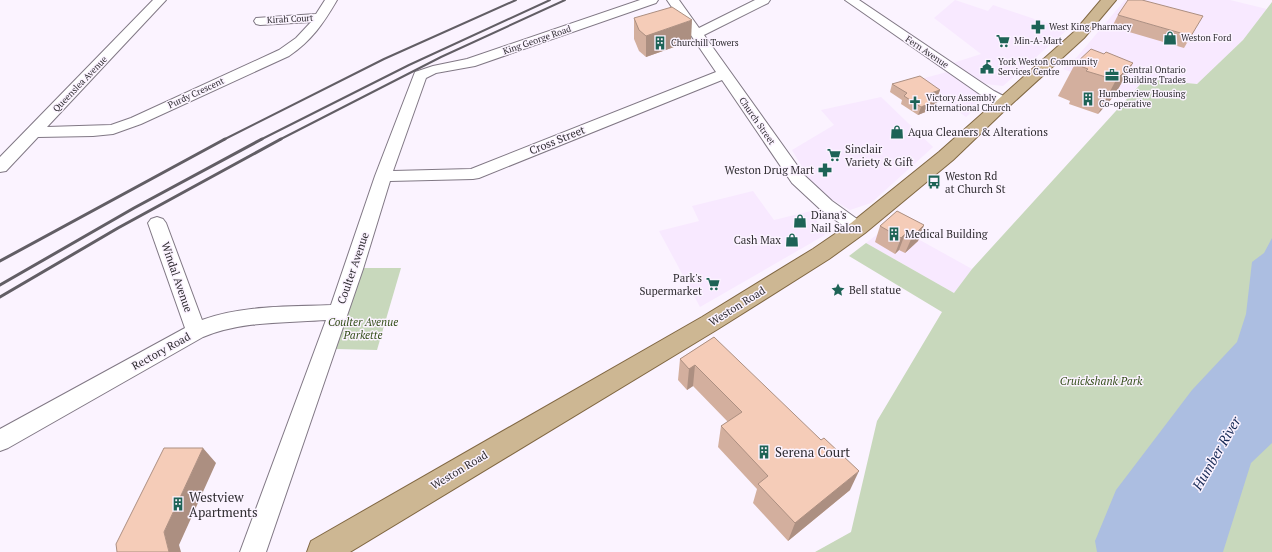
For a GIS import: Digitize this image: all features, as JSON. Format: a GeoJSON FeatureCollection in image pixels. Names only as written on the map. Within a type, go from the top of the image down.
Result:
{"type":"FeatureCollection","features":[{"type":"Feature","properties":{"kind":"main road","name":"Weston Road"},"geometry":{"type":"LineString","coordinates":[[322,552],[710,323],[821,254],[858,228],[946,156],[1076,38],[1109,0]]}},
{"type":"Feature","properties":{"kind":"street","name":"Queenslea Avenue"},"geometry":{"type":"LineString","coordinates":[[0,167],[160,0]]}},
{"type":"Feature","properties":{"kind":"street","name":"Purdy Crescent"},"geometry":{"type":"LineString","coordinates":[[34,132],[93,131],[113,129],[136,121],[284,52],[300,43],[311,32],[331,0]]}},
{"type":"Feature","properties":{"kind":"street","name":"King George Road"},"geometry":{"type":"LineString","coordinates":[[420,75],[433,70],[470,63],[652,0]]}},
{"type":"Feature","properties":{"kind":"street","name":"Church Street"},"geometry":{"type":"LineString","coordinates":[[673,0],[798,179],[826,205],[858,228]]}},
{"type":"Feature","properties":{"kind":"street"},"geometry":{"type":"LineString","coordinates":[[696,34],[764,0]]}},
{"type":"Feature","properties":{"kind":"street","name":"Fern Avenue"},"geometry":{"type":"LineString","coordinates":[[851,0],[989,94],[1004,102]]}},
{"type":"Feature","properties":{"kind":"street","name":"Kirah Court"},"geometry":{"type":"LineString","coordinates":[[260,21],[320,18]]}},
{"type":"Feature","properties":{"kind":"street","name":"Cross Street"},"geometry":{"type":"LineString","coordinates":[[383,176],[473,174],[724,74]]}},
{"type":"Feature","properties":{"kind":"street","name":"Coulter Avenue"},"geometry":{"type":"LineString","coordinates":[[253,552],[354,269],[383,176],[420,75]]}},
{"type":"Feature","properties":{"kind":"street","name":"Windal Avenue"},"geometry":{"type":"LineString","coordinates":[[158,223],[196,331]]}},
{"type":"Feature","properties":{"kind":"street","name":"Rectory Road"},"geometry":{"type":"LineString","coordinates":[[0,440],[196,331],[219,322],[245,317],[338,312]]}},
{"type":"Feature","properties":{"kind":"shaded area"},"geometry":{"type":"Polygon","coordinates":[[[955,0],[988,11],[993,5],[1067,30],[1003,86],[985,84],[953,63],[981,54],[934,18],[955,0]]]}},
{"type":"Feature","properties":{"kind":"shaded area"},"geometry":{"type":"Polygon","coordinates":[[[1125,0],[1230,0],[1267,9],[1243,40],[1197,84],[1145,79],[1130,94],[1063,69],[1077,57],[1125,0]]]}},
{"type":"Feature","properties":{"kind":"shaded area"},"geometry":{"type":"Polygon","coordinates":[[[947,72],[985,99],[966,117],[917,80],[947,72]]]}},
{"type":"Feature","properties":{"kind":"shaded area"},"geometry":{"type":"Polygon","coordinates":[[[881,97],[933,147],[871,203],[850,210],[816,190],[792,150],[834,125],[821,110],[881,97]]]}},
{"type":"Feature","properties":{"kind":"shaded area"},"geometry":{"type":"Polygon","coordinates":[[[753,191],[774,220],[811,211],[825,235],[700,307],[659,231],[699,221],[692,206],[753,191]]]}},
{"type":"Feature","properties":{"kind":"shaded area"},"geometry":{"type":"Polygon","coordinates":[[[891,224],[972,269],[954,293],[866,243],[891,224]]]}},
{"type":"Feature","properties":{"kind":"green space","name":"Cruickshank Park"},"geometry":{"type":"Polygon","coordinates":[[[1272,2],[1272,552],[815,552],[851,532],[877,421],[942,312],[849,256],[866,243],[954,293],[972,269],[1145,79],[1197,84],[1243,40],[1272,2]]]}},
{"type":"Feature","properties":{"kind":"green space","name":"Coulter Avenue Parkette"},"geometry":{"type":"Polygon","coordinates":[[[363,268],[401,268],[377,350],[336,349],[363,268]]]}},
{"type":"Feature","properties":{"kind":"water","name":"Humber River"},"geometry":{"type":"Polygon","coordinates":[[[1272,238],[1272,443],[1251,463],[1223,552],[1097,552],[1095,541],[1116,490],[1192,390],[1237,342],[1246,314],[1252,262],[1264,253],[1272,238]]]}},
{"type":"Feature","properties":{"kind":"building"},"geometry":{"type":"Polygon","coordinates":[[[1128,0],[1142,0],[1203,16],[1191,36],[1118,15],[1128,0]]]}},
{"type":"Feature","properties":{"kind":"building"},"geometry":{"type":"Polygon","coordinates":[[[672,7],[692,20],[646,36],[639,30],[634,18],[672,7]]]}},
{"type":"Feature","properties":{"kind":"building"},"geometry":{"type":"Polygon","coordinates":[[[1091,49],[1104,54],[1106,52],[1133,63],[1116,80],[1086,71],[1088,69],[1075,64],[1091,49]]]}},
{"type":"Feature","properties":{"kind":"building"},"geometry":{"type":"Polygon","coordinates":[[[920,76],[940,90],[928,94],[938,100],[921,107],[904,96],[907,93],[892,84],[920,76]]]}},
{"type":"Feature","properties":{"kind":"building"},"geometry":{"type":"Polygon","coordinates":[[[897,211],[924,225],[912,237],[905,234],[901,238],[880,226],[897,211]]]}},
{"type":"Feature","properties":{"kind":"building","name":"Serena Court"},"geometry":{"type":"Polygon","coordinates":[[[714,337],[821,440],[824,438],[859,471],[795,523],[758,484],[768,476],[721,426],[742,412],[695,365],[689,369],[680,359],[714,337]]]}},
{"type":"Feature","properties":{"kind":"building"},"geometry":{"type":"Polygon","coordinates":[[[164,448],[203,448],[164,532],[169,552],[117,552],[116,544],[164,448]]]}},
{"type":"Feature","properties":{"kind":"railway"},"geometry":{"type":"LineString","coordinates":[[223,140],[384,59],[516,0]]}},
{"type":"Feature","properties":{"kind":"railway"},"geometry":{"type":"LineString","coordinates":[[260,140],[409,65],[550,0]]}},
{"type":"Feature","properties":{"kind":"railway"},"geometry":{"type":"LineString","coordinates":[[279,140],[441,57],[565,0]]}},
{"type":"Feature","properties":{"kind":"railway"},"geometry":{"type":"LineString","coordinates":[[0,261],[225,139]]}},
{"type":"Feature","properties":{"kind":"railway"},"geometry":{"type":"LineString","coordinates":[[0,285],[134,208],[262,139]]}},
{"type":"Feature","properties":{"kind":"railway"},"geometry":{"type":"LineString","coordinates":[[0,297],[118,228],[281,139]]}},
{"type":"Feature","properties":{"kind":"place","name":"West King Pharmacy"},"geometry":{"type":"Point","coordinates":[1038,27]}},
{"type":"Feature","properties":{"kind":"place","name":"Weston Ford"},"geometry":{"type":"Point","coordinates":[1170,38]}},
{"type":"Feature","properties":{"kind":"place","name":"Min-A-Mart"},"geometry":{"type":"Point","coordinates":[1003,41]}},
{"type":"Feature","properties":{"kind":"place","name":"Churchill Towers"},"geometry":{"type":"Point","coordinates":[660,43]}},
{"type":"Feature","properties":{"kind":"place","name":"York Weston Community Services Centre"},"geometry":{"type":"Point","coordinates":[987,67]}},
{"type":"Feature","properties":{"kind":"place","name":"Central Ontario Building Trades"},"geometry":{"type":"Point","coordinates":[1112,75]}},
{"type":"Feature","properties":{"kind":"place","name":"Humberview Housing Co-operative"},"geometry":{"type":"Point","coordinates":[1088,99]}},
{"type":"Feature","properties":{"kind":"place","name":"Victory Assembly International Church"},"geometry":{"type":"Point","coordinates":[915,103]}},
{"type":"Feature","properties":{"kind":"place","name":"Aqua Cleaners & Alterations"},"geometry":{"type":"Point","coordinates":[897,132]}},
{"type":"Feature","properties":{"kind":"place","name":"Sinclair Variety & Gift"},"geometry":{"type":"Point","coordinates":[834,155]}},
{"type":"Feature","properties":{"kind":"place","name":"Weston Drug Mart"},"geometry":{"type":"Point","coordinates":[825,170]}},
{"type":"Feature","properties":{"kind":"place","name":"Weston Rd at Church St"},"geometry":{"type":"Point","coordinates":[934,182]}},
{"type":"Feature","properties":{"kind":"place","name":"Diana's Nail Salon"},"geometry":{"type":"Point","coordinates":[800,221]}},
{"type":"Feature","properties":{"kind":"place","name":"Medical Building"},"geometry":{"type":"Point","coordinates":[894,234]}},
{"type":"Feature","properties":{"kind":"place","name":"Cash Max"},"geometry":{"type":"Point","coordinates":[792,240]}},
{"type":"Feature","properties":{"kind":"place","name":"Park's Supermarket"},"geometry":{"type":"Point","coordinates":[713,284]}},
{"type":"Feature","properties":{"kind":"place","name":"Bell statue"},"geometry":{"type":"Point","coordinates":[838,290]}},
{"type":"Feature","properties":{"kind":"place","name":"Serena Court"},"geometry":{"type":"Point","coordinates":[764,452]}},
{"type":"Feature","properties":{"kind":"place","name":"Westview Apartments"},"geometry":{"type":"Point","coordinates":[178,504]}}]}
